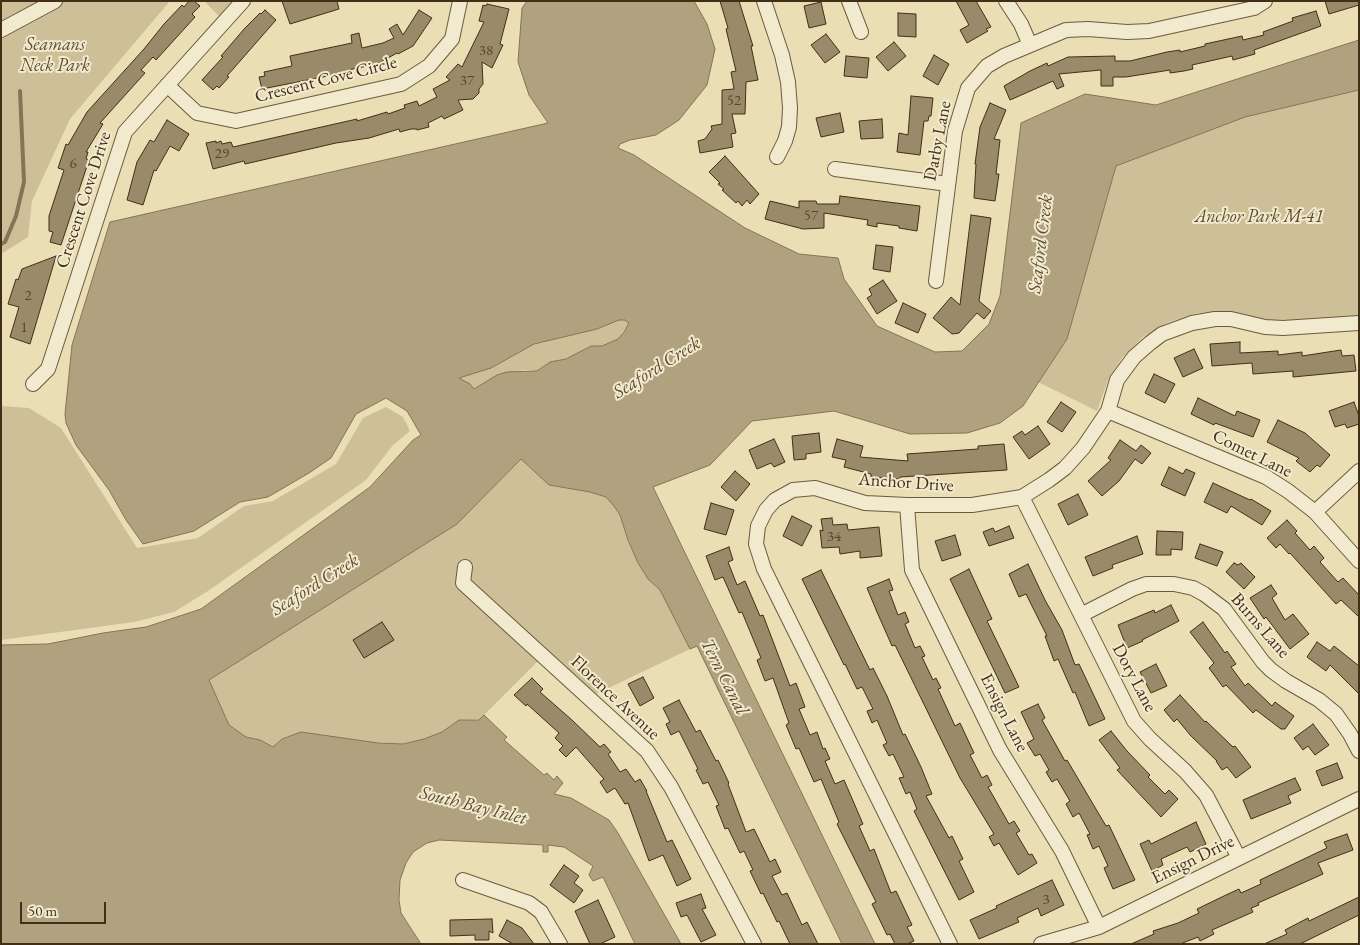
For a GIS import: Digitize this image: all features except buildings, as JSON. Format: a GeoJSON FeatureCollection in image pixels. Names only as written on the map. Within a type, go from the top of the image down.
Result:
{"type":"FeatureCollection","features":[{"type":"Feature","properties":{"kind":"street"},"geometry":{"type":"LineString","coordinates":[[1,30],[55,1]]}},
{"type":"Feature","properties":{"kind":"street","name":"Crescent Cove Drive"},"geometry":{"type":"LineString","coordinates":[[33,384],[48,369],[125,132],[243,1]]}},
{"type":"Feature","properties":{"kind":"street","name":"Crescent Cove Circle"},"geometry":{"type":"LineString","coordinates":[[167,84],[197,112],[236,121],[401,84],[429,66],[452,39],[460,1]]}},
{"type":"Feature","properties":{"kind":"street"},"geometry":{"type":"LineString","coordinates":[[764,1],[782,55],[790,99],[789,127],[777,157]]}},
{"type":"Feature","properties":{"kind":"street"},"geometry":{"type":"LineString","coordinates":[[849,1],[861,32]]}},
{"type":"Feature","properties":{"kind":"street"},"geometry":{"type":"LineString","coordinates":[[1006,1],[1021,24],[1030,45]]}},
{"type":"Feature","properties":{"kind":"street","name":"Darby Lane"},"geometry":{"type":"LineString","coordinates":[[936,281],[955,131],[968,88],[987,66],[1066,30],[1088,28],[1127,32],[1149,31],[1257,3]]}},
{"type":"Feature","properties":{"kind":"street"},"geometry":{"type":"LineString","coordinates":[[835,169],[948,184]]}},
{"type":"Feature","properties":{"kind":"street","name":"Anchor Drive"},"geometry":{"type":"LineString","coordinates":[[950,944],[764,569],[756,544],[758,526],[766,510],[775,500],[793,490],[814,488],[865,503],[907,505],[972,505],[1022,497],[1065,468],[1083,448],[1108,411],[1117,380],[1134,357],[1162,334],[1192,322],[1215,319],[1231,319],[1265,327],[1283,328],[1359,323]]}},
{"type":"Feature","properties":{"kind":"street","name":"Comet Lane"},"geometry":{"type":"LineString","coordinates":[[1108,411],[1266,477],[1315,512],[1359,561]]}},
{"type":"Feature","properties":{"kind":"street"},"geometry":{"type":"LineString","coordinates":[[1315,512],[1359,471]]}},
{"type":"Feature","properties":{"kind":"street","name":"Dory Lane"},"geometry":{"type":"LineString","coordinates":[[1022,497],[1134,720],[1150,739],[1185,771],[1206,795],[1239,858]]}},
{"type":"Feature","properties":{"kind":"street","name":"Ensign Lane"},"geometry":{"type":"LineString","coordinates":[[907,505],[912,570],[1000,750],[1062,851],[1099,927]]}},
{"type":"Feature","properties":{"kind":"street","name":"Florence Avenue"},"geometry":{"type":"LineString","coordinates":[[465,566],[463,583],[647,751],[671,787],[754,944]]}},
{"type":"Feature","properties":{"kind":"street","name":"Burns Lane"},"geometry":{"type":"LineString","coordinates":[[1081,615],[1132,589],[1146,584],[1174,584],[1193,588],[1224,609],[1271,670],[1319,700],[1336,714],[1359,751]]}},
{"type":"Feature","properties":{"kind":"street","name":"Ensign Drive"},"geometry":{"type":"LineString","coordinates":[[1041,944],[1099,927],[1359,799]]}},
{"type":"Feature","properties":{"kind":"street"},"geometry":{"type":"LineString","coordinates":[[463,880],[529,903],[541,912],[560,944]]}},
{"type":"Feature","properties":{"kind":"green space","name":"Seamans Neck Park"},"geometry":{"type":"Polygon","coordinates":[[[1,1],[170,1],[70,119],[32,201],[28,237],[1,254],[1,1]]]}},
{"type":"Feature","properties":{"kind":"green space"},"geometry":{"type":"Polygon","coordinates":[[[204,1],[232,1],[219,16],[204,1]]]}},
{"type":"Feature","properties":{"kind":"green space","name":"Anchor Park M-41"},"geometry":{"type":"Polygon","coordinates":[[[1359,90],[1359,317],[1279,323],[1227,312],[1198,313],[1169,322],[1143,337],[1122,358],[1108,380],[1097,411],[1038,382],[1067,339],[1116,166],[1245,117],[1359,90]]]}},
{"type":"Feature","properties":{"kind":"green space"},"geometry":{"type":"Polygon","coordinates":[[[619,320],[625,320],[629,323],[618,339],[602,346],[591,346],[566,359],[550,362],[537,371],[525,370],[497,375],[474,389],[458,378],[491,368],[534,344],[597,329],[619,320]]]}},
{"type":"Feature","properties":{"kind":"green space"},"geometry":{"type":"Polygon","coordinates":[[[1,406],[29,408],[61,428],[137,548],[198,538],[244,506],[273,501],[336,464],[363,418],[386,407],[403,417],[410,431],[393,445],[366,480],[208,591],[174,612],[134,622],[1,640],[1,406]]]}},
{"type":"Feature","properties":{"kind":"green space"},"geometry":{"type":"Polygon","coordinates":[[[521,459],[549,485],[590,492],[606,497],[620,515],[638,563],[648,579],[660,590],[690,649],[592,696],[547,652],[480,719],[459,720],[442,732],[424,739],[402,744],[288,736],[273,747],[260,740],[246,737],[229,725],[209,680],[457,524],[521,459]]]}},
{"type":"Feature","properties":{"kind":"water"},"geometry":{"type":"Polygon","coordinates":[[[527,1],[694,1],[707,24],[715,49],[707,85],[679,120],[656,135],[630,140],[620,144],[618,148],[634,155],[745,228],[799,254],[838,258],[844,279],[877,326],[935,352],[962,351],[989,324],[1000,296],[1021,123],[1085,94],[1156,105],[1359,40],[1359,90],[1245,117],[1116,166],[1067,339],[1023,406],[1000,423],[967,433],[910,434],[834,411],[752,421],[710,465],[653,487],[875,944],[842,944],[697,646],[690,649],[660,590],[648,579],[638,563],[620,515],[614,506],[606,497],[590,492],[549,485],[521,459],[457,524],[209,680],[229,725],[246,737],[260,740],[273,747],[282,739],[301,732],[378,743],[403,744],[442,732],[459,720],[479,720],[484,715],[507,737],[504,740],[544,775],[547,773],[554,780],[557,776],[563,783],[554,794],[571,798],[609,820],[681,944],[635,944],[603,877],[593,881],[589,875],[593,866],[564,847],[548,845],[548,852],[543,852],[543,845],[439,840],[427,843],[413,852],[406,863],[400,880],[399,900],[401,913],[421,944],[1,944],[1,645],[48,644],[146,627],[201,609],[370,487],[413,440],[421,435],[407,411],[386,398],[356,414],[331,458],[309,473],[268,497],[240,502],[194,531],[143,544],[126,520],[109,490],[76,445],[66,423],[65,414],[72,345],[110,222],[548,123],[529,95],[518,62],[522,8],[527,1]],[[619,320],[597,329],[534,344],[491,368],[459,378],[470,384],[474,389],[497,375],[507,372],[537,371],[550,362],[566,359],[591,346],[602,346],[618,339],[629,323],[625,320],[619,320]]]}},
{"type":"Feature","properties":{"kind":"waterway"},"geometry":{"type":"LineString","coordinates":[[1,244],[5,242],[16,216],[24,182],[20,91]]}},
{"type":"Feature","properties":{"kind":"water label","name":"Seaford Creek"},"geometry":{"type":"Point","coordinates":[1041,244]}},
{"type":"Feature","properties":{"kind":"water label","name":"Seaford Creek"},"geometry":{"type":"Point","coordinates":[657,368]}},
{"type":"Feature","properties":{"kind":"water label","name":"Seaford Creek"},"geometry":{"type":"Point","coordinates":[315,585]}},
{"type":"Feature","properties":{"kind":"water label","name":"Tern Canal"},"geometry":{"type":"Point","coordinates":[724,677]}},
{"type":"Feature","properties":{"kind":"water label","name":"South Bay Inlet"},"geometry":{"type":"Point","coordinates":[473,806]}}]}
